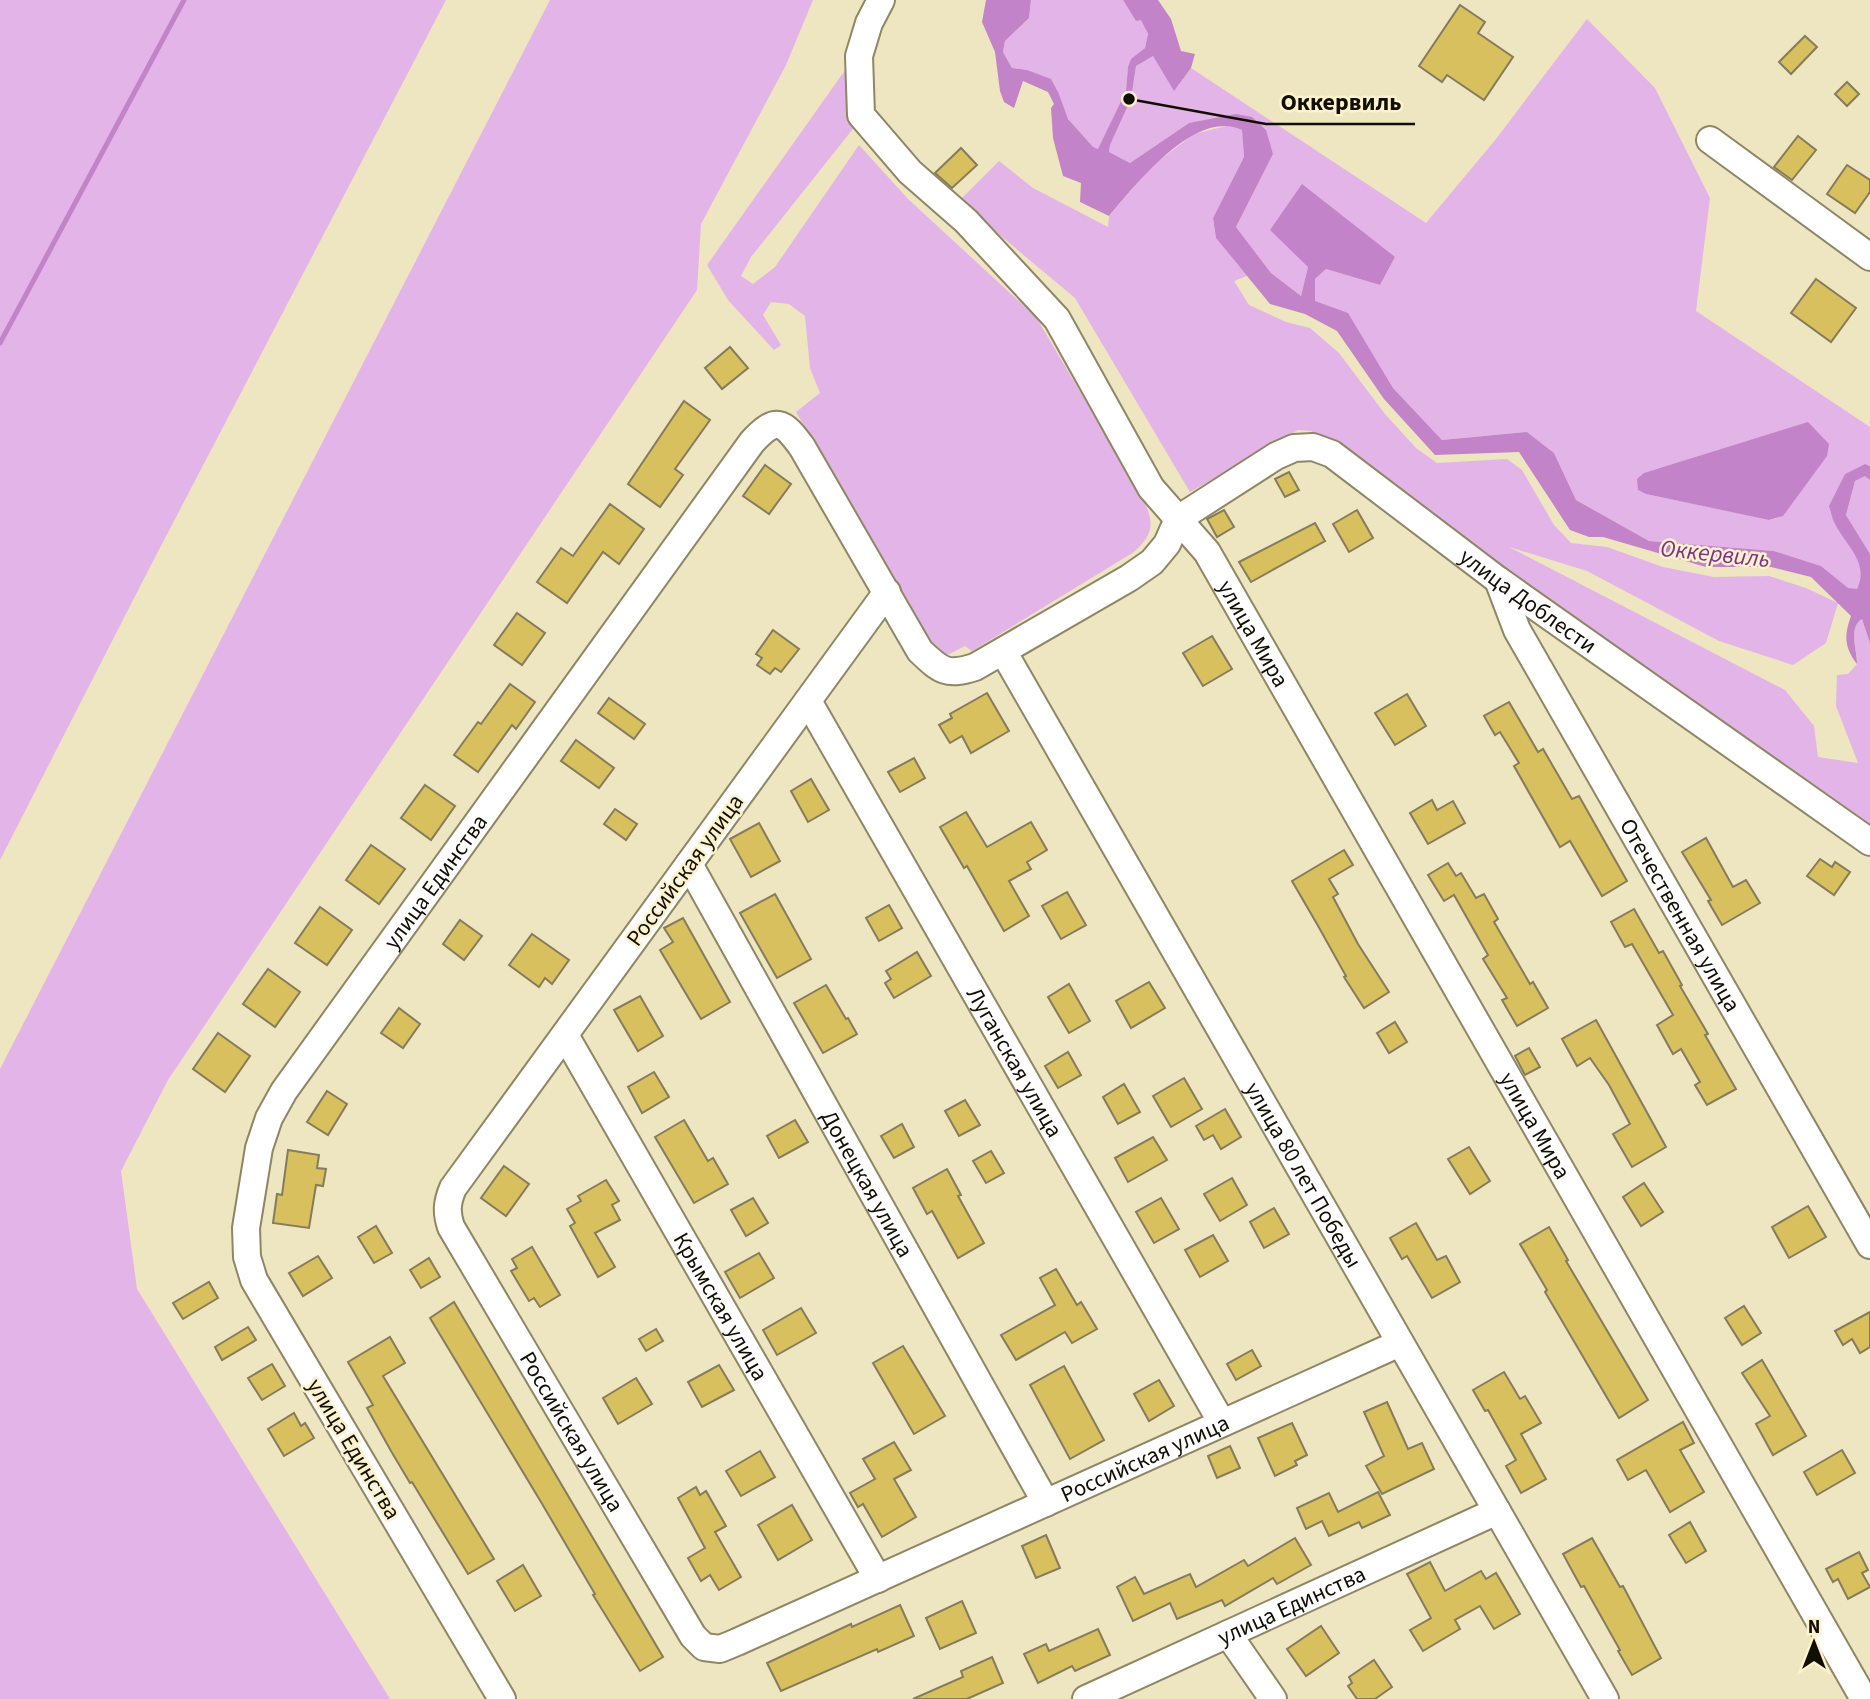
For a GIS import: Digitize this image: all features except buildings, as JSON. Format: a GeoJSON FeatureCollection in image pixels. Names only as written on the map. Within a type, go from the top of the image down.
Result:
{"type":"FeatureCollection","features":[{"type":"Feature","properties":{"kind":"street","name":"улица Мира"},"geometry":{"type":"LineString","coordinates":[[881,0],[869,23],[859,57],[861,115],[910,172],[965,221],[1057,319],[1151,488],[1207,552],[1864,1699]]}},
{"type":"Feature","properties":{"kind":"street"},"geometry":{"type":"LineString","coordinates":[[1710,140],[1870,257]]}},
{"type":"Feature","properties":{"kind":"street","name":"улица Единства"},"geometry":{"type":"LineString","coordinates":[[502,1699],[254,1280],[247,1257],[246,1228],[259,1148],[268,1118],[284,1091],[752,442],[766,427],[778,425],[788,428],[802,447],[920,651],[939,669],[957,672],[975,667],[1152,562],[1167,544],[1178,519]]}},
{"type":"Feature","properties":{"kind":"street","name":"улица Доблести"},"geometry":{"type":"LineString","coordinates":[[1178,519],[1276,456],[1294,448],[1313,447],[1332,454],[1498,579],[1870,842]]}},
{"type":"Feature","properties":{"kind":"street","name":"Отечественная улица"},"geometry":{"type":"LineString","coordinates":[[1498,579],[1517,630],[1870,1245]]}},
{"type":"Feature","properties":{"kind":"street","name":"Российская улица"},"geometry":{"type":"LineString","coordinates":[[887,592],[453,1188],[447,1201],[451,1227],[693,1636],[704,1647],[720,1649],[1400,1343]]}},
{"type":"Feature","properties":{"kind":"street","name":"улица 80 лет Победы"},"geometry":{"type":"LineString","coordinates":[[1003,651],[1605,1699]]}},
{"type":"Feature","properties":{"kind":"street","name":"Луганская улица"},"geometry":{"type":"LineString","coordinates":[[808,701],[1222,1423]]}},
{"type":"Feature","properties":{"kind":"street","name":"Донецкая улица"},"geometry":{"type":"LineString","coordinates":[[689,864],[1046,1503]]}},
{"type":"Feature","properties":{"kind":"street","name":"Крымская улица"},"geometry":{"type":"LineString","coordinates":[[565,1035],[878,1579]]}},
{"type":"Feature","properties":{"kind":"street","name":"улица Единства"},"geometry":{"type":"LineString","coordinates":[[1086,1699],[1497,1511]]}},
{"type":"Feature","properties":{"kind":"street"},"geometry":{"type":"LineString","coordinates":[[1228,1634],[1273,1699]]}},
{"type":"Feature","properties":{"kind":"shaded area"},"geometry":{"type":"Polygon","coordinates":[[[0,0],[446,0],[0,860],[0,0]]]}},
{"type":"Feature","properties":{"kind":"shaded area"},"geometry":{"type":"Polygon","coordinates":[[[550,0],[813,0],[786,65],[701,224],[697,290],[168,1080],[121,1171],[137,1289],[390,1699],[0,1699],[0,1069],[550,0]]]}},
{"type":"Feature","properties":{"kind":"shaded area"},"geometry":{"type":"Polygon","coordinates":[[[1031,0],[1123,0],[1136,21],[1141,19],[1148,35],[1145,48],[1131,60],[1126,91],[1099,149],[1093,148],[1068,119],[1059,94],[1027,70],[1012,68],[1003,52],[1005,41],[1029,18],[1031,0]]]}},
{"type":"Feature","properties":{"kind":"shaded area"},"geometry":{"type":"Polygon","coordinates":[[[1587,19],[1655,88],[1710,198],[1696,311],[1870,427],[1870,466],[1865,464],[1845,474],[1834,522],[1856,554],[1861,571],[1857,589],[1848,589],[1821,566],[1774,551],[1649,541],[1576,500],[1554,453],[1527,432],[1442,440],[1393,388],[1348,314],[1315,301],[1315,279],[1326,269],[1380,285],[1395,257],[1308,267],[1301,296],[1271,273],[1236,227],[1273,154],[1252,117],[1189,123],[1130,163],[1109,152],[1131,99],[1136,66],[1153,56],[1174,90],[1191,68],[1426,223],[1496,139],[1587,19]],[[1646,494],[1770,520],[1783,516],[1646,494]]]}},
{"type":"Feature","properties":{"kind":"shaded area"},"geometry":{"type":"Polygon","coordinates":[[[853,59],[856,125],[751,257],[741,276],[753,284],[775,267],[859,145],[908,199],[1036,317],[1144,500],[1151,522],[1149,534],[1134,552],[972,651],[965,646],[947,655],[929,640],[796,412],[820,393],[810,368],[805,316],[789,304],[771,302],[763,315],[781,345],[774,350],[728,300],[707,265],[853,59]]]}},
{"type":"Feature","properties":{"kind":"shaded area"},"geometry":{"type":"Polygon","coordinates":[[[1230,125],[1242,130],[1244,157],[1213,218],[1216,238],[1247,276],[1234,281],[1249,305],[1286,322],[1310,328],[1339,353],[1385,414],[1416,448],[1437,463],[1507,459],[1522,470],[1554,525],[1571,543],[1607,547],[1663,567],[1714,577],[1769,576],[1806,588],[1838,603],[1826,643],[1793,665],[1719,641],[1587,571],[1509,547],[1785,690],[1814,726],[1818,757],[1858,763],[1836,706],[1837,675],[1848,674],[1857,664],[1854,633],[1855,627],[1862,619],[1870,643],[1870,828],[1311,431],[1298,430],[1190,492],[1075,298],[959,201],[999,161],[1033,188],[1108,227],[1109,216],[1153,165],[1194,134],[1230,125]]]}},
{"type":"Feature","properties":{"kind":"shaded area"},"geometry":{"type":"Polygon","coordinates":[[[1865,475],[1870,480],[1870,554],[1846,515],[1855,481],[1865,475]]]}},
{"type":"Feature","properties":{"kind":"water"},"geometry":{"type":"Polygon","coordinates":[[[986,0],[1031,0],[1029,18],[1005,41],[1003,52],[1012,68],[1027,70],[1051,79],[1068,119],[1093,147],[1098,149],[1126,91],[1131,59],[1145,48],[1148,34],[1141,20],[1136,21],[1123,0],[1158,0],[1171,19],[1181,51],[1195,54],[1191,68],[1174,91],[1153,56],[1136,66],[1131,99],[1109,152],[1130,163],[1189,123],[1236,114],[1252,117],[1266,130],[1273,154],[1236,227],[1271,273],[1301,296],[1308,267],[1270,230],[1302,184],[1395,257],[1380,285],[1326,269],[1315,279],[1315,301],[1348,313],[1393,388],[1442,440],[1527,432],[1554,453],[1576,500],[1649,541],[1774,551],[1821,566],[1848,588],[1857,589],[1860,579],[1858,562],[1834,522],[1829,506],[1845,474],[1865,464],[1870,466],[1870,480],[1865,476],[1855,481],[1846,515],[1870,554],[1870,643],[1862,619],[1855,627],[1854,633],[1857,664],[1847,641],[1851,616],[1811,577],[1771,567],[1706,567],[1603,537],[1589,537],[1570,530],[1519,452],[1435,455],[1384,399],[1337,331],[1305,314],[1270,304],[1216,238],[1213,218],[1244,157],[1242,130],[1224,126],[1205,130],[1186,139],[1151,169],[1109,216],[1080,202],[1081,183],[1063,176],[1053,138],[1051,108],[1054,104],[1048,92],[1023,81],[1014,108],[1004,102],[995,52],[982,22],[986,0]]]}},
{"type":"Feature","properties":{"kind":"water"},"geometry":{"type":"Polygon","coordinates":[[[1808,422],[1829,444],[1827,456],[1783,516],[1769,520],[1646,494],[1638,490],[1637,479],[1644,473],[1808,422]]]}},
{"type":"Feature","properties":{"kind":"waterway"},"geometry":{"type":"LineString","coordinates":[[0,343],[184,0]]}},
{"type":"Feature","properties":{"kind":"place","name":"Оккервиль"},"geometry":{"type":"Point","coordinates":[1129,99]}}]}
